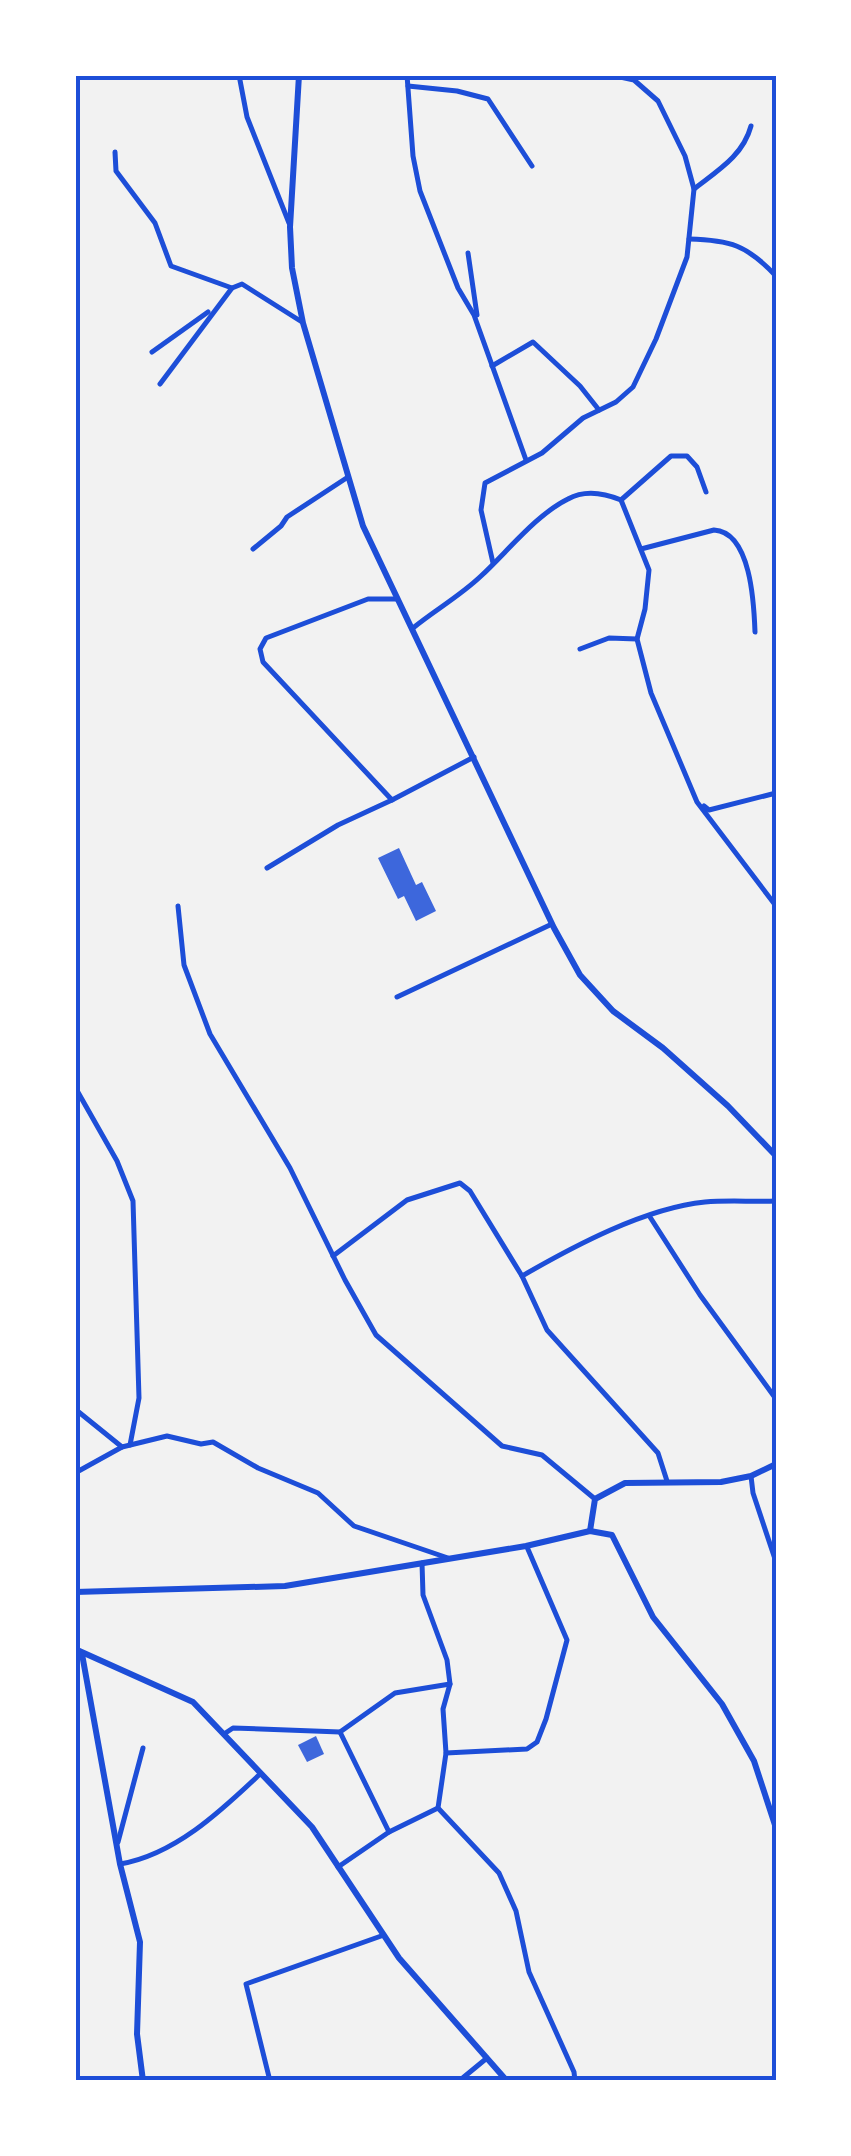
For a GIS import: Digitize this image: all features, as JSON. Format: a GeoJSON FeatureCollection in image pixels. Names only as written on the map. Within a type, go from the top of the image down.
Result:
{"type":"FeatureCollection","features":[{"type":"Feature","properties":{"kind":"street"},"geometry":{"type":"LineString","coordinates":[[239,75],[247,117],[290,227]]}},
{"type":"Feature","properties":{"kind":"street"},"geometry":{"type":"LineString","coordinates":[[298,75],[290,227],[292,268],[303,323],[363,526],[552,924],[580,975],[613,1011],[663,1048],[728,1106],[776,1156]]}},
{"type":"Feature","properties":{"kind":"street"},"geometry":{"type":"LineString","coordinates":[[407,75],[412,156],[420,191],[478,328],[526,460]]}},
{"type":"Feature","properties":{"kind":"street"},"geometry":{"type":"LineString","coordinates":[[493,563],[481,510],[486,483],[542,453],[583,418],[633,387],[687,257],[694,189],[686,156],[658,102],[634,80],[611,75]]}},
{"type":"Feature","properties":{"kind":"street"},"geometry":{"type":"LineString","coordinates":[[408,86],[488,99],[532,166]]}},
{"type":"Feature","properties":{"kind":"street"},"geometry":{"type":"LineString","coordinates":[[694,189],[730,161],[746,142],[751,126]]}},
{"type":"Feature","properties":{"kind":"street"},"geometry":{"type":"LineString","coordinates":[[115,152],[116,172],[155,222],[172,266],[232,288]]}},
{"type":"Feature","properties":{"kind":"street"},"geometry":{"type":"LineString","coordinates":[[688,239],[723,240],[746,248],[776,276]]}},
{"type":"Feature","properties":{"kind":"street"},"geometry":{"type":"LineString","coordinates":[[468,253],[478,328]]}},
{"type":"Feature","properties":{"kind":"street"},"geometry":{"type":"LineString","coordinates":[[160,384],[232,288],[242,284],[303,323]]}},
{"type":"Feature","properties":{"kind":"street"},"geometry":{"type":"LineString","coordinates":[[152,352],[214,308]]}},
{"type":"Feature","properties":{"kind":"street"},"geometry":{"type":"LineString","coordinates":[[492,366],[533,342],[580,386],[599,410]]}},
{"type":"Feature","properties":{"kind":"street"},"geometry":{"type":"LineString","coordinates":[[620,500],[671,456],[687,456],[706,492]]}},
{"type":"Feature","properties":{"kind":"street"},"geometry":{"type":"LineString","coordinates":[[253,549],[287,516],[348,477]]}},
{"type":"Feature","properties":{"kind":"street"},"geometry":{"type":"LineString","coordinates":[[413,628],[461,594],[514,546],[537,519],[570,497],[596,492],[620,500],[648,570],[646,609],[637,639],[651,693],[698,802],[776,906]]}},
{"type":"Feature","properties":{"kind":"street"},"geometry":{"type":"LineString","coordinates":[[642,549],[714,530],[724,531],[747,566],[755,632]]}},
{"type":"Feature","properties":{"kind":"street"},"geometry":{"type":"LineString","coordinates":[[392,800],[263,662],[260,649],[266,638],[337,610],[368,599],[396,599]]}},
{"type":"Feature","properties":{"kind":"street"},"geometry":{"type":"LineString","coordinates":[[580,650],[609,638],[637,639]]}},
{"type":"Feature","properties":{"kind":"street"},"geometry":{"type":"LineString","coordinates":[[266,868],[338,825],[474,757]]}},
{"type":"Feature","properties":{"kind":"street"},"geometry":{"type":"LineString","coordinates":[[698,802],[709,810],[776,793]]}},
{"type":"Feature","properties":{"kind":"street"},"geometry":{"type":"LineString","coordinates":[[178,906],[184,965],[210,1034],[290,1168],[376,1335],[502,1446],[542,1455],[594,1499]]}},
{"type":"Feature","properties":{"kind":"street"},"geometry":{"type":"LineString","coordinates":[[397,996],[552,924]]}},
{"type":"Feature","properties":{"kind":"street"},"geometry":{"type":"LineString","coordinates":[[75,1087],[118,1161],[132,1202],[138,1398],[126,1446]]}},
{"type":"Feature","properties":{"kind":"street"},"geometry":{"type":"LineString","coordinates":[[333,1256],[407,1200],[460,1183],[470,1192],[522,1276],[546,1330],[658,1453],[667,1481]]}},
{"type":"Feature","properties":{"kind":"street"},"geometry":{"type":"LineString","coordinates":[[522,1276],[583,1241],[650,1217],[702,1202],[776,1201]]}},
{"type":"Feature","properties":{"kind":"street"},"geometry":{"type":"LineString","coordinates":[[650,1217],[776,1399]]}},
{"type":"Feature","properties":{"kind":"street"},"geometry":{"type":"LineString","coordinates":[[75,1409],[126,1446]]}},
{"type":"Feature","properties":{"kind":"street"},"geometry":{"type":"LineString","coordinates":[[75,1473],[126,1446],[167,1436],[201,1444],[213,1442],[258,1468],[318,1493],[354,1526],[448,1558]]}},
{"type":"Feature","properties":{"kind":"street"},"geometry":{"type":"LineString","coordinates":[[594,1499],[625,1483],[720,1482],[750,1476],[776,1464]]}},
{"type":"Feature","properties":{"kind":"street"},"geometry":{"type":"LineString","coordinates":[[750,1476],[776,1562]]}},
{"type":"Feature","properties":{"kind":"street"},"geometry":{"type":"LineString","coordinates":[[590,1531],[594,1499]]}},
{"type":"Feature","properties":{"kind":"street"},"geometry":{"type":"LineString","coordinates":[[75,1592],[285,1586],[526,1546],[590,1531],[612,1535],[652,1617],[722,1704],[754,1761],[776,1828]]}},
{"type":"Feature","properties":{"kind":"street"},"geometry":{"type":"LineString","coordinates":[[446,1752],[527,1749],[537,1742],[567,1640],[526,1546]]}},
{"type":"Feature","properties":{"kind":"street"},"geometry":{"type":"LineString","coordinates":[[422,1563],[423,1596],[447,1660],[450,1684],[443,1709],[446,1752],[438,1808]]}},
{"type":"Feature","properties":{"kind":"street"},"geometry":{"type":"LineString","coordinates":[[78,1651],[193,1702],[312,1828],[399,1958],[508,2081]]}},
{"type":"Feature","properties":{"kind":"street"},"geometry":{"type":"LineString","coordinates":[[78,1651],[120,1864],[140,1942],[137,2034],[143,2081]]}},
{"type":"Feature","properties":{"kind":"street"},"geometry":{"type":"LineString","coordinates":[[224,1734],[232,1728],[340,1732],[395,1693],[450,1684]]}},
{"type":"Feature","properties":{"kind":"street"},"geometry":{"type":"LineString","coordinates":[[340,1732],[389,1832]]}},
{"type":"Feature","properties":{"kind":"street"},"geometry":{"type":"LineString","coordinates":[[117,1845],[144,1748]]}},
{"type":"Feature","properties":{"kind":"street"},"geometry":{"type":"LineString","coordinates":[[120,1864],[149,1859],[162,1851],[230,1803],[259,1775]]}},
{"type":"Feature","properties":{"kind":"street"},"geometry":{"type":"LineString","coordinates":[[338,1867],[389,1832],[438,1808]]}},
{"type":"Feature","properties":{"kind":"street"},"geometry":{"type":"LineString","coordinates":[[438,1808],[499,1872],[516,1910],[528,1972],[575,2081]]}},
{"type":"Feature","properties":{"kind":"street"},"geometry":{"type":"LineString","coordinates":[[270,2081],[246,1984],[384,1935]]}},
{"type":"Feature","properties":{"kind":"street"},"geometry":{"type":"LineString","coordinates":[[459,2081],[487,2058]]}},
{"type":"Feature","properties":{"kind":"building"},"geometry":{"type":"Polygon","coordinates":[[[399,848],[416,885],[422,882],[436,911],[416,921],[404,896],[398,899],[378,858],[399,848]]]}},
{"type":"Feature","properties":{"kind":"building"},"geometry":{"type":"Polygon","coordinates":[[[316,1736],[324,1754],[307,1762],[298,1745],[316,1736]]]}}]}
